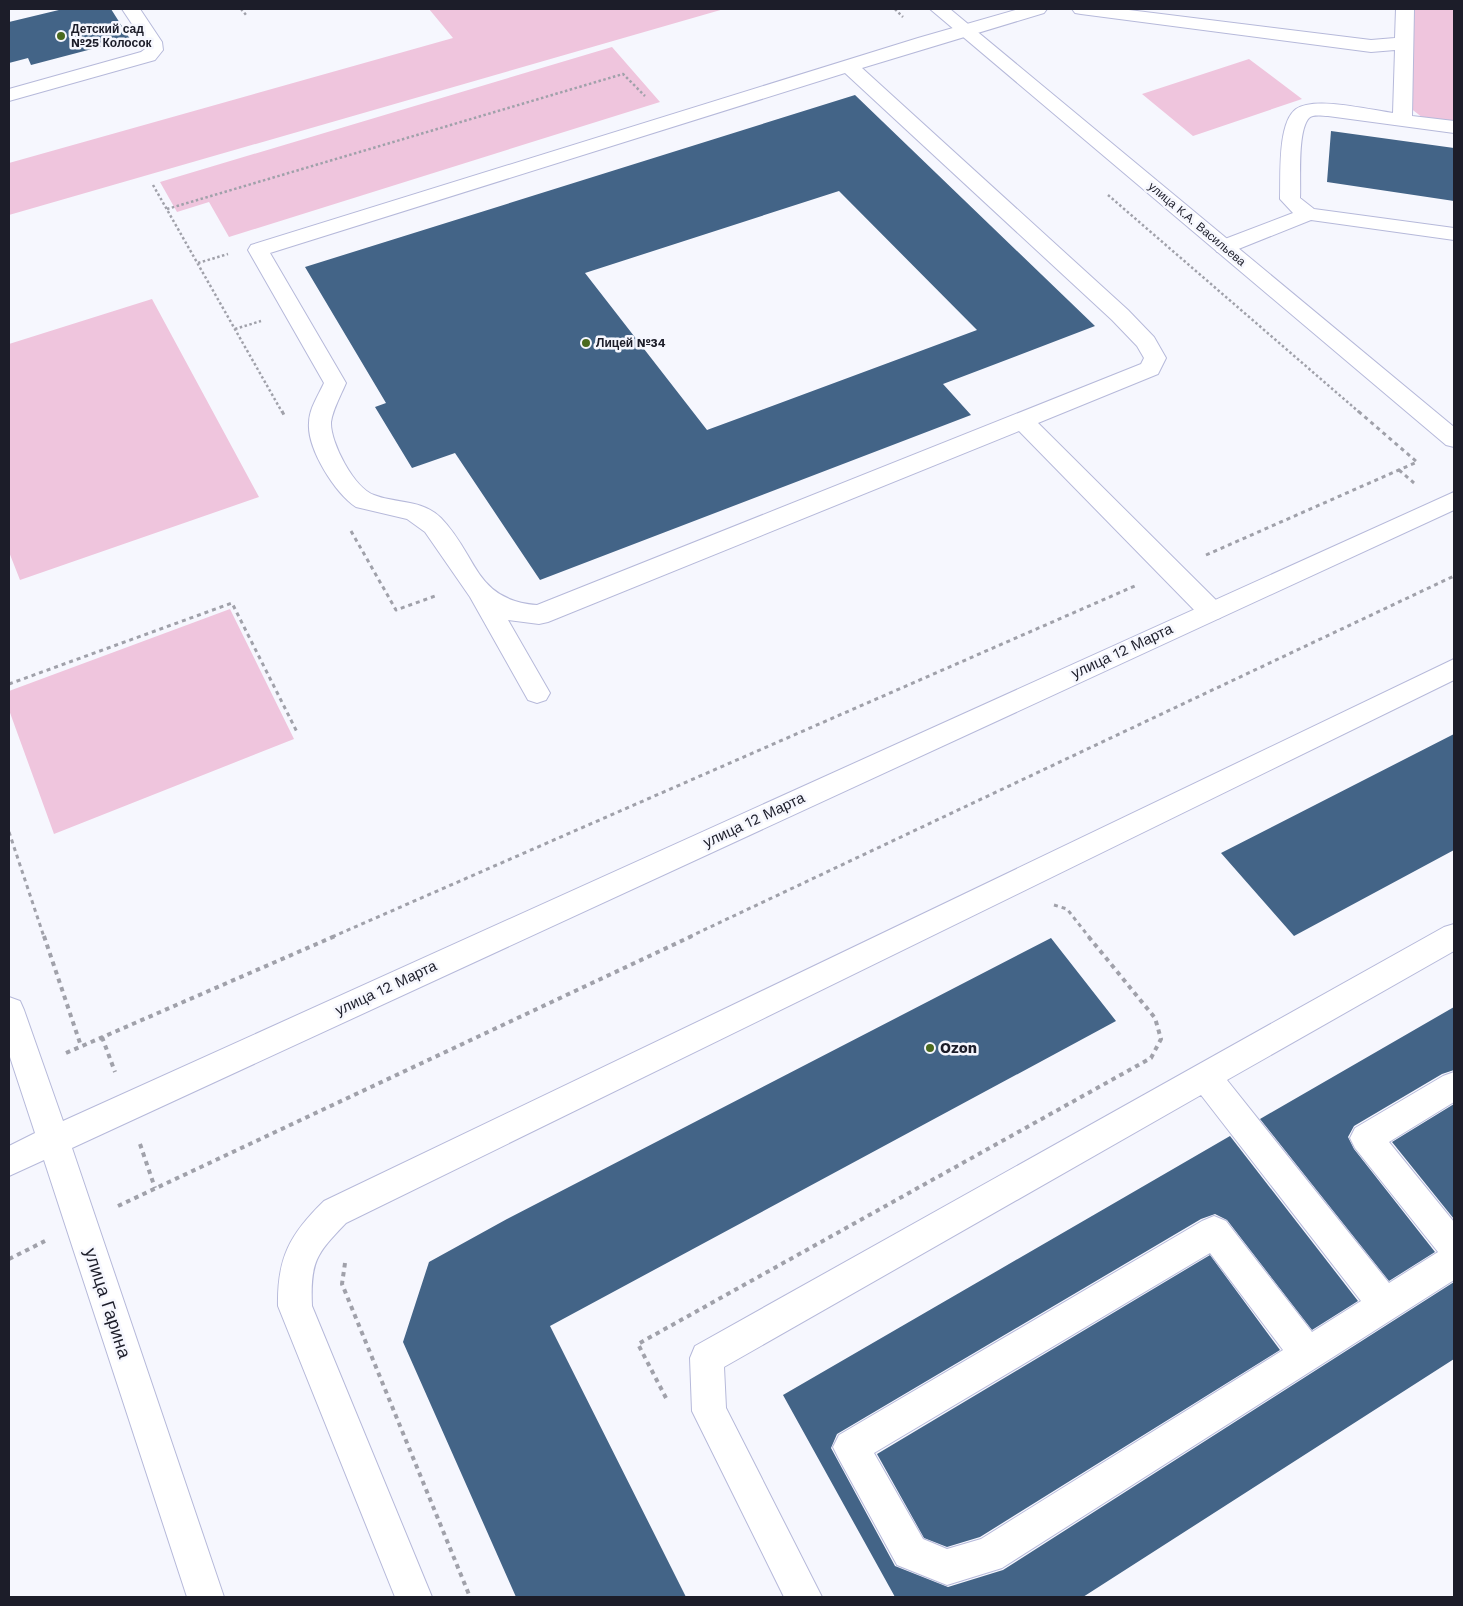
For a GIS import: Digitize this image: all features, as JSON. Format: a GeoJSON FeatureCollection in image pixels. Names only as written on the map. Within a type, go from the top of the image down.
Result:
{"type":"FeatureCollection","features":[{"type":"Feature","properties":{"kind":"street"},"geometry":{"type":"LineString","coordinates":[[9,95],[137,61],[148,56],[154,50],[153,42],[131,9]]}},
{"type":"Feature","properties":{"kind":"street","name":"улица К.А. Васильева"},"geometry":{"type":"LineString","coordinates":[[939,9],[1454,439]]}},
{"type":"Feature","properties":{"kind":"street"},"geometry":{"type":"LineString","coordinates":[[537,693],[482,597],[436,527],[422,514],[407,509],[363,501],[351,492],[320,438],[320,422],[335,383],[258,250],[930,40],[1038,9]]}},
{"type":"Feature","properties":{"kind":"street"},"geometry":{"type":"LineString","coordinates":[[1081,9],[1370,46],[1390,46],[1404,41]]}},
{"type":"Feature","properties":{"kind":"street"},"geometry":{"type":"LineString","coordinates":[[1402,120],[1404,9]]}},
{"type":"Feature","properties":{"kind":"street"},"geometry":{"type":"LineString","coordinates":[[482,597],[499,609],[519,614],[539,615],[1150,368],[1155,358],[1146,342],[1120,315],[849,66]]}},
{"type":"Feature","properties":{"kind":"street"},"geometry":{"type":"LineString","coordinates":[[1454,127],[1328,110],[1314,110],[1303,113],[1297,120],[1294,131],[1290,199],[1297,207],[1309,214],[1454,234]]}},
{"type":"Feature","properties":{"kind":"street"},"geometry":{"type":"LineString","coordinates":[[1224,247],[1309,214]]}},
{"type":"Feature","properties":{"kind":"street"},"geometry":{"type":"LineString","coordinates":[[1022,420],[1211,611]]}},
{"type":"Feature","properties":{"kind":"street","name":"улица 12 Марта"},"geometry":{"type":"LineString","coordinates":[[9,1161],[1454,500]]}},
{"type":"Feature","properties":{"kind":"street"},"geometry":{"type":"LineString","coordinates":[[413,1597],[295,1306],[294,1278],[300,1255],[314,1232],[335,1212],[1454,669]]}},
{"type":"Feature","properties":{"kind":"street"},"geometry":{"type":"LineString","coordinates":[[803,1597],[709,1410],[707,1358],[1454,936]]}},
{"type":"Feature","properties":{"kind":"street","name":"улица Гарина"},"geometry":{"type":"LineString","coordinates":[[9,1010],[54,1140],[205,1597]]}},
{"type":"Feature","properties":{"kind":"street"},"geometry":{"type":"LineString","coordinates":[[1205,1077],[1386,1304]]}},
{"type":"Feature","properties":{"kind":"street"},"geometry":{"type":"LineString","coordinates":[[1454,1086],[1366,1138],[1454,1247]]}},
{"type":"Feature","properties":{"kind":"street"},"geometry":{"type":"LineString","coordinates":[[1307,1352],[1214,1232],[851,1447],[910,1552],[947,1567],[989,1555],[1307,1352],[1454,1261]]}},
{"type":"Feature","properties":{"kind":"path"},"geometry":{"type":"LineString","coordinates":[[242,9],[247,16]]}},
{"type":"Feature","properties":{"kind":"path"},"geometry":{"type":"LineString","coordinates":[[895,9],[930,40]]}},
{"type":"Feature","properties":{"kind":"path"},"geometry":{"type":"LineString","coordinates":[[167,209],[623,74],[670,121]]}},
{"type":"Feature","properties":{"kind":"path"},"geometry":{"type":"LineString","coordinates":[[29,1070],[1417,462],[1106,194]]}},
{"type":"Feature","properties":{"kind":"path"},"geometry":{"type":"LineString","coordinates":[[82,1224],[1454,576]]}},
{"type":"Feature","properties":{"kind":"path"},"geometry":{"type":"LineString","coordinates":[[9,684],[232,603],[298,734]]}},
{"type":"Feature","properties":{"kind":"path"},"geometry":{"type":"LineString","coordinates":[[9,832],[81,1046]]}},
{"type":"Feature","properties":{"kind":"path"},"geometry":{"type":"LineString","coordinates":[[669,1405],[638,1344],[1151,1058],[1162,1039],[1155,1018],[1067,909],[1048,902]]}},
{"type":"Feature","properties":{"kind":"path"},"geometry":{"type":"LineString","coordinates":[[346,1257],[342,1284],[470,1597]]}},
{"type":"Feature","properties":{"kind":"shaded area"},"geometry":{"type":"Polygon","coordinates":[[[429,9],[724,9],[9,215],[9,163],[453,38],[429,9]]]}},
{"type":"Feature","properties":{"kind":"shaded area"},"geometry":{"type":"Polygon","coordinates":[[[1412,9],[1454,9],[1454,122],[1423,118],[1409,107],[1412,9]]]}},
{"type":"Feature","properties":{"kind":"shaded area"},"geometry":{"type":"Polygon","coordinates":[[[612,47],[660,102],[229,237],[209,202],[177,212],[160,182],[612,47]]]}},
{"type":"Feature","properties":{"kind":"shaded area"},"geometry":{"type":"Polygon","coordinates":[[[1249,59],[1302,99],[1193,136],[1142,94],[1249,59]]]}},
{"type":"Feature","properties":{"kind":"shaded area"},"geometry":{"type":"Polygon","coordinates":[[[152,299],[259,497],[20,580],[9,552],[9,344],[152,299]]]}},
{"type":"Feature","properties":{"kind":"shaded area"},"geometry":{"type":"Polygon","coordinates":[[[230,609],[294,739],[54,834],[9,710],[9,691],[230,609]]]}},
{"type":"Feature","properties":{"kind":"building","name":"Детский сад №25 Колосок"},"geometry":{"type":"Polygon","coordinates":[[[63,9],[111,9],[130,39],[31,65],[28,58],[9,63],[9,22],[63,9]]]}},
{"type":"Feature","properties":{"kind":"building","name":"Лицей №34"},"geometry":{"type":"Polygon","coordinates":[[[855,95],[1095,326],[943,384],[971,415],[540,580],[455,453],[412,468],[375,407],[386,403],[305,267],[855,95]],[[839,191],[585,273],[707,430],[977,330],[839,191]]]}},
{"type":"Feature","properties":{"kind":"building"},"geometry":{"type":"Polygon","coordinates":[[[1331,131],[1454,148],[1454,201],[1327,182],[1331,131]]]}},
{"type":"Feature","properties":{"kind":"building"},"geometry":{"type":"Polygon","coordinates":[[[1454,734],[1454,850],[1294,936],[1221,853],[1454,734]]]}},
{"type":"Feature","properties":{"kind":"building"},"geometry":{"type":"Polygon","coordinates":[[[1051,938],[1116,1021],[550,1326],[686,1597],[516,1597],[403,1342],[429,1262],[507,1219],[1051,938]]]}},
{"type":"Feature","properties":{"kind":"building"},"geometry":{"type":"Polygon","coordinates":[[[1454,1007],[1454,1070],[1442,1074],[1354,1126],[1348,1137],[1354,1149],[1435,1252],[1389,1281],[1260,1119],[1454,1007]]]}},
{"type":"Feature","properties":{"kind":"building"},"geometry":{"type":"Polygon","coordinates":[[[1454,1104],[1454,1219],[1392,1142],[1454,1104]]]}},
{"type":"Feature","properties":{"kind":"building"},"geometry":{"type":"Polygon","coordinates":[[[1230,1136],[1358,1301],[1312,1330],[1227,1220],[1215,1214],[1201,1219],[837,1434],[831,1448],[895,1566],[948,1587],[1003,1570],[1454,1282],[1454,1359],[1083,1597],[895,1597],[783,1395],[1230,1136]]]}},
{"type":"Feature","properties":{"kind":"building"},"geometry":{"type":"Polygon","coordinates":[[[1210,1255],[1280,1350],[980,1537],[947,1547],[924,1538],[877,1454],[1210,1255]]]}},
{"type":"Feature","properties":{"kind":"place","name":"Детский сад №25 Колосок"},"geometry":{"type":"Point","coordinates":[61,36]}},
{"type":"Feature","properties":{"kind":"place","name":"Лицей №34"},"geometry":{"type":"Point","coordinates":[586,343]}},
{"type":"Feature","properties":{"kind":"place","name":"Ozon"},"geometry":{"type":"Point","coordinates":[930,1048]}}]}
